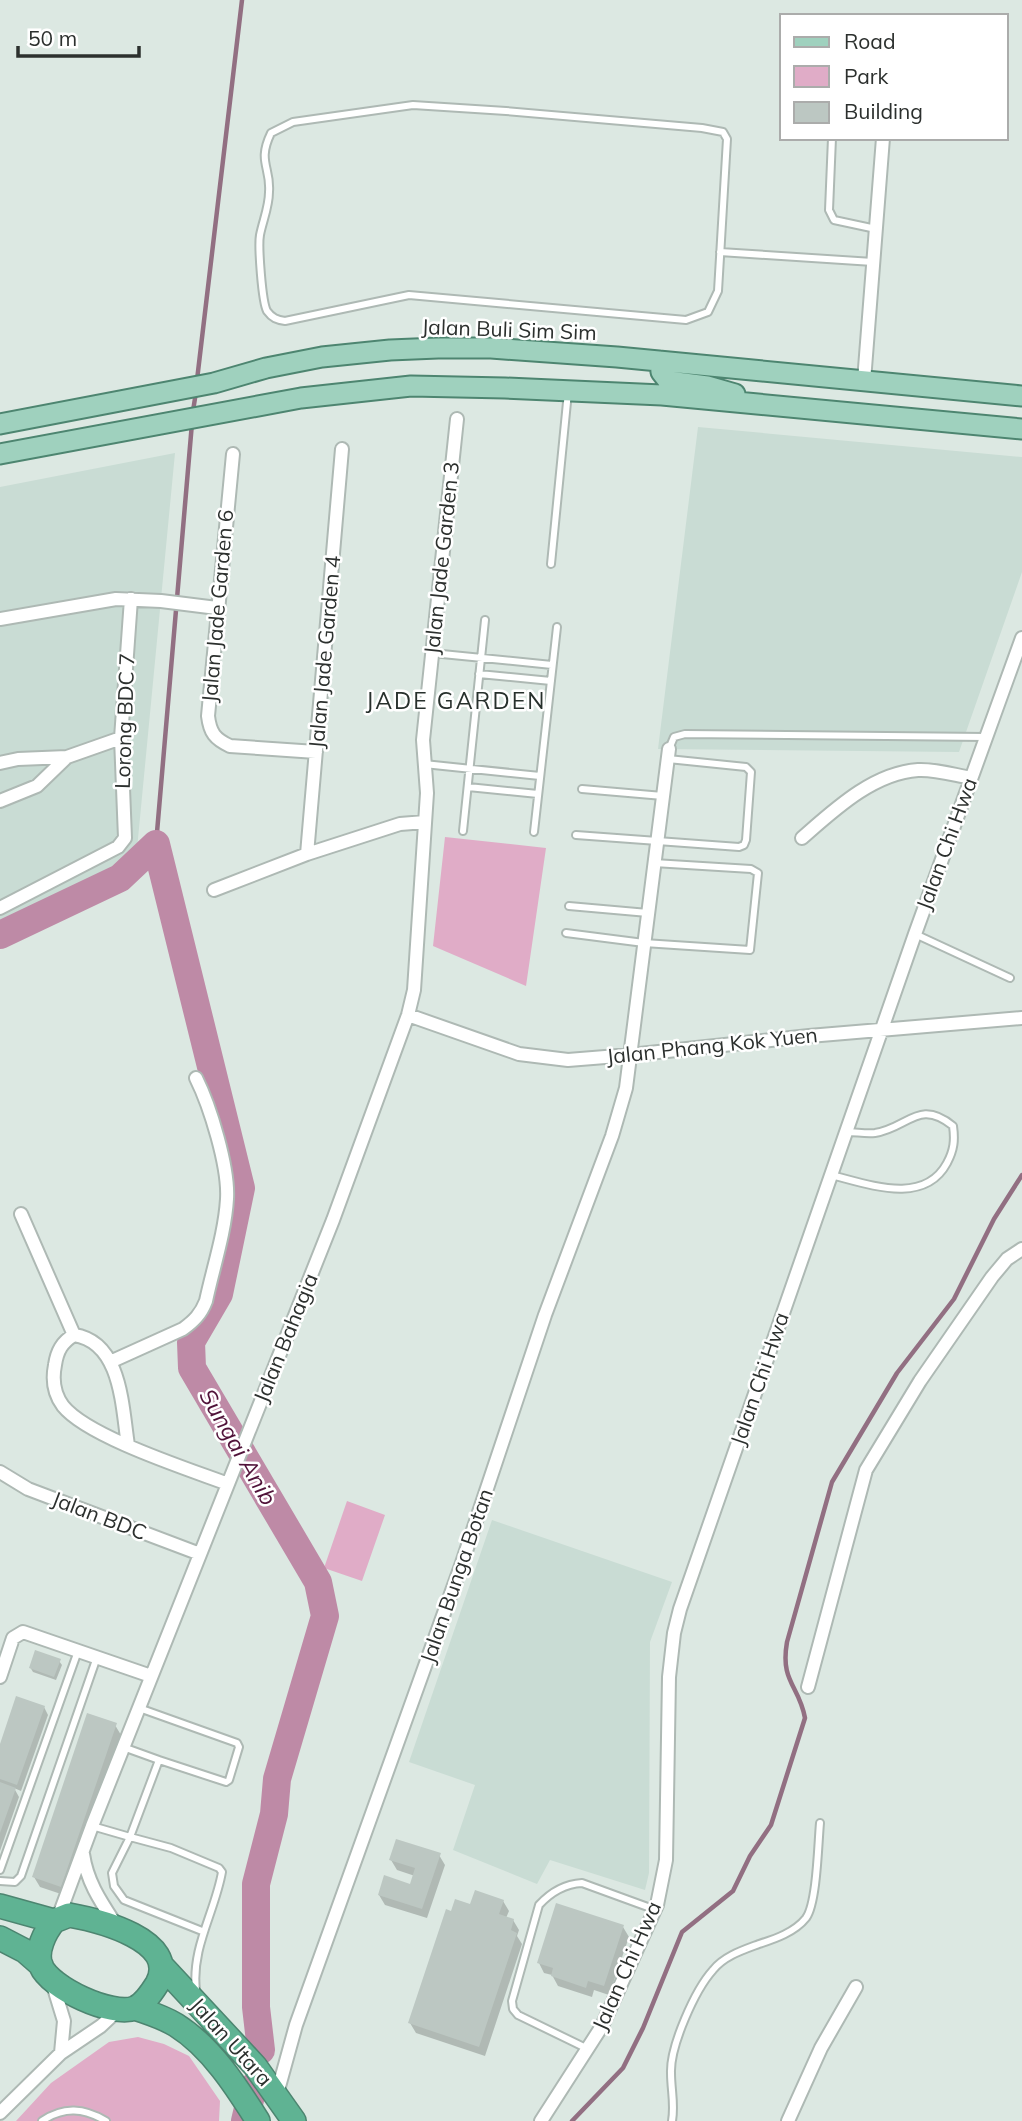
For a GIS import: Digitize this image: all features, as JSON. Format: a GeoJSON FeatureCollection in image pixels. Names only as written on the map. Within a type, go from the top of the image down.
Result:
{"type":"FeatureCollection","features":[{"type":"Feature","properties":{"kind":"highway"},"geometry":{"type":"LineString","coordinates":[[0,1906],[56,1919],[69,1915],[117,1926],[155,1952],[162,1966],[160,1979],[155,1988],[127,2009],[83,1999],[46,1972],[25,1951],[0,1938]]}},
{"type":"Feature","properties":{"kind":"highway"},"geometry":{"type":"LineString","coordinates":[[46,1972],[41,1945],[56,1919]]}},
{"type":"Feature","properties":{"kind":"highway","name":"Jalan Utara"},"geometry":{"type":"LineString","coordinates":[[162,1966],[255,2066],[294,2121]]}},
{"type":"Feature","properties":{"kind":"highway","name":"Jalan Utara"},"geometry":{"type":"LineString","coordinates":[[127,2009],[175,2024],[197,2041],[240,2093],[258,2121]]}},
{"type":"Feature","properties":{"kind":"main road","name":"Jalan Buli Sim Sim"},"geometry":{"type":"LineString","coordinates":[[0,425],[214,383],[266,368],[323,357],[390,349],[491,348],[660,361],[1022,398]]}},
{"type":"Feature","properties":{"kind":"main road"},"geometry":{"type":"LineString","coordinates":[[660,361],[661,372],[668,381],[716,388],[776,408]]}},
{"type":"Feature","properties":{"kind":"main road"},"geometry":{"type":"LineString","coordinates":[[0,454],[300,398],[411,386],[568,390],[662,396],[1022,429]]}},
{"type":"Feature","properties":{"kind":"main road"},"geometry":{"type":"LineString","coordinates":[[985,425],[1022,436]]}},
{"type":"Feature","properties":{"kind":"street"},"geometry":{"type":"LineString","coordinates":[[864,381],[883,140]]}},
{"type":"Feature","properties":{"kind":"street","name":"Jalan Jade Garden 3"},"geometry":{"type":"LineString","coordinates":[[425,822],[427,793],[423,740],[457,419]]}},
{"type":"Feature","properties":{"kind":"street","name":"Jalan Jade Garden 4"},"geometry":{"type":"LineString","coordinates":[[307,854],[342,449]]}},
{"type":"Feature","properties":{"kind":"street","name":"Jalan Jade Garden 6"},"geometry":{"type":"LineString","coordinates":[[233,454],[208,716],[210,730],[218,740],[230,746],[316,752]]}},
{"type":"Feature","properties":{"kind":"street"},"geometry":{"type":"LineString","coordinates":[[0,619],[76,604],[131,599],[217,608]]}},
{"type":"Feature","properties":{"kind":"street","name":"Lorong BDC 7"},"geometry":{"type":"LineString","coordinates":[[0,908],[118,848],[122,843],[125,830],[121,738],[131,599]]}},
{"type":"Feature","properties":{"kind":"street","name":"Jalan Chi Hwa"},"geometry":{"type":"LineString","coordinates":[[541,2121],[602,2026],[656,1910],[666,1860],[669,1677],[674,1633],[689,1580],[915,934],[1022,638]]}},
{"type":"Feature","properties":{"kind":"street"},"geometry":{"type":"LineString","coordinates":[[0,763],[18,759],[67,757],[121,738]]}},
{"type":"Feature","properties":{"kind":"street","name":"Jalan Bunga Botan"},"geometry":{"type":"LineString","coordinates":[[277,2094],[296,2025],[462,1563],[545,1315],[612,1136],[626,1088],[668,754]]}},
{"type":"Feature","properties":{"kind":"street"},"geometry":{"type":"LineString","coordinates":[[0,801],[37,786],[67,757]]}},
{"type":"Feature","properties":{"kind":"street"},"geometry":{"type":"LineString","coordinates":[[802,838],[835,810],[888,777],[919,770],[971,778]]}},
{"type":"Feature","properties":{"kind":"street"},"geometry":{"type":"LineString","coordinates":[[214,890],[307,854],[400,824],[425,822]]}},
{"type":"Feature","properties":{"kind":"street","name":"Jalan Bahagia"},"geometry":{"type":"LineString","coordinates":[[56,1919],[333,1220],[408,1015],[414,990],[425,822]]}},
{"type":"Feature","properties":{"kind":"street","name":"Jalan Phang Kok Yuen"},"geometry":{"type":"LineString","coordinates":[[408,1015],[533,1057],[568,1060],[1022,1018]]}},
{"type":"Feature","properties":{"kind":"street"},"geometry":{"type":"LineString","coordinates":[[110,1362],[183,1329],[193,1322],[206,1301],[225,1213],[227,1186],[208,1107],[196,1078]]}},
{"type":"Feature","properties":{"kind":"street"},"geometry":{"type":"LineString","coordinates":[[21,1214],[74,1335]]}},
{"type":"Feature","properties":{"kind":"street"},"geometry":{"type":"LineString","coordinates":[[808,1687],[861,1481],[920,1381],[992,1277],[1007,1259],[1022,1249]]}},
{"type":"Feature","properties":{"kind":"street"},"geometry":{"type":"LineString","coordinates":[[128,1445],[116,1378],[110,1362],[92,1340],[74,1335],[60,1348],[56,1359],[54,1385],[57,1396],[74,1417],[128,1445],[228,1484]]}},
{"type":"Feature","properties":{"kind":"street","name":"Jalan BDC"},"geometry":{"type":"LineString","coordinates":[[0,1472],[28,1489],[200,1554]]}},
{"type":"Feature","properties":{"kind":"street"},"geometry":{"type":"LineString","coordinates":[[0,1677],[13,1638],[23,1632],[151,1676]]}},
{"type":"Feature","properties":{"kind":"street"},"geometry":{"type":"LineString","coordinates":[[83,1850],[90,1882],[117,1926]]}},
{"type":"Feature","properties":{"kind":"street"},"geometry":{"type":"LineString","coordinates":[[46,1972],[64,2021],[61,2053]]}},
{"type":"Feature","properties":{"kind":"street"},"geometry":{"type":"LineString","coordinates":[[788,2121],[821,2048],[856,1987]]}},
{"type":"Feature","properties":{"kind":"street"},"geometry":{"type":"LineString","coordinates":[[0,2113],[61,2053],[127,2009]]}},
{"type":"Feature","properties":{"kind":"lane"},"geometry":{"type":"LineString","coordinates":[[413,105],[723,132],[727,139],[720,252],[718,291],[713,303],[708,312],[686,320],[409,295],[285,321],[275,320],[264,304],[259,257],[260,236],[270,188],[264,165],[266,144],[271,133],[293,122],[413,105]]}},
{"type":"Feature","properties":{"kind":"lane"},"geometry":{"type":"LineString","coordinates":[[832,140],[831,217],[834,220],[876,229]]}},
{"type":"Feature","properties":{"kind":"lane"},"geometry":{"type":"LineString","coordinates":[[720,252],[873,262]]}},
{"type":"Feature","properties":{"kind":"lane"},"geometry":{"type":"LineString","coordinates":[[551,564],[568,390]]}},
{"type":"Feature","properties":{"kind":"lane"},"geometry":{"type":"LineString","coordinates":[[463,831],[485,620]]}},
{"type":"Feature","properties":{"kind":"lane"},"geometry":{"type":"LineString","coordinates":[[534,832],[556,627]]}},
{"type":"Feature","properties":{"kind":"lane"},"geometry":{"type":"LineString","coordinates":[[432,653],[552,665]]}},
{"type":"Feature","properties":{"kind":"lane"},"geometry":{"type":"LineString","coordinates":[[479,674],[551,681]]}},
{"type":"Feature","properties":{"kind":"lane"},"geometry":{"type":"LineString","coordinates":[[576,835],[739,847],[744,845],[751,772],[746,767],[668,754],[674,737],[685,734],[986,737]]}},
{"type":"Feature","properties":{"kind":"lane"},"geometry":{"type":"LineString","coordinates":[[424,764],[540,776]]}},
{"type":"Feature","properties":{"kind":"lane"},"geometry":{"type":"LineString","coordinates":[[468,787],[538,794]]}},
{"type":"Feature","properties":{"kind":"lane"},"geometry":{"type":"LineString","coordinates":[[582,789],[663,796]]}},
{"type":"Feature","properties":{"kind":"lane"},"geometry":{"type":"LineString","coordinates":[[566,933],[644,943],[750,950],[758,873],[751,869],[654,863]]}},
{"type":"Feature","properties":{"kind":"lane"},"geometry":{"type":"LineString","coordinates":[[569,906],[648,913]]}},
{"type":"Feature","properties":{"kind":"lane"},"geometry":{"type":"LineString","coordinates":[[915,934],[1010,978]]}},
{"type":"Feature","properties":{"kind":"lane"},"geometry":{"type":"LineString","coordinates":[[831,1175],[873,1186],[920,1187],[933,1182],[942,1172],[955,1141],[953,1126],[940,1115],[915,1115],[895,1127],[874,1133],[847,1132]]}},
{"type":"Feature","properties":{"kind":"lane"},"geometry":{"type":"LineString","coordinates":[[0,1870],[78,1651]]}},
{"type":"Feature","properties":{"kind":"lane"},"geometry":{"type":"LineString","coordinates":[[0,1881],[15,1882],[21,1876],[97,1657]]}},
{"type":"Feature","properties":{"kind":"lane"},"geometry":{"type":"LineString","coordinates":[[123,1747],[226,1782],[229,1780],[239,1752],[237,1743],[139,1708]]}},
{"type":"Feature","properties":{"kind":"lane"},"geometry":{"type":"LineString","coordinates":[[159,1760],[130,1837],[112,1873],[118,1895],[124,1900],[202,1931]]}},
{"type":"Feature","properties":{"kind":"lane"},"geometry":{"type":"LineString","coordinates":[[672,2121],[672,2057],[677,2039],[701,1987],[713,1969],[724,1959],[787,1933],[805,1919],[812,1906],[820,1823]]}},
{"type":"Feature","properties":{"kind":"lane"},"geometry":{"type":"LineString","coordinates":[[92,1826],[171,1848],[219,1868],[221,1877],[202,1931],[195,1976],[200,2006]]}},
{"type":"Feature","properties":{"kind":"lane"},"geometry":{"type":"LineString","coordinates":[[588,2049],[513,2010],[512,2001],[539,1905],[546,1897],[571,1883],[582,1883],[656,1910]]}},
{"type":"Feature","properties":{"kind":"lane"},"geometry":{"type":"LineString","coordinates":[[42,2121],[67,2109],[90,2112],[106,2121]]}},
{"type":"Feature","properties":{"kind":"shaded area"},"geometry":{"type":"Polygon","coordinates":[[[698,427],[1022,457],[1022,572],[959,752],[658,749],[698,427]]]}},
{"type":"Feature","properties":{"kind":"shaded area"},"geometry":{"type":"Polygon","coordinates":[[[175,453],[137,849],[115,872],[0,925],[0,487],[175,453]]]}},
{"type":"Feature","properties":{"kind":"shaded area"},"geometry":{"type":"Polygon","coordinates":[[[492,1520],[672,1582],[650,1642],[649,1873],[645,1890],[550,1860],[537,1884],[453,1850],[475,1785],[409,1762],[492,1520]]]}},
{"type":"Feature","properties":{"kind":"green space"},"geometry":{"type":"Polygon","coordinates":[[[445,837],[546,848],[526,986],[433,946],[445,837]]]}},
{"type":"Feature","properties":{"kind":"green space"},"geometry":{"type":"Polygon","coordinates":[[[347,1501],[385,1515],[362,1581],[324,1568],[347,1501]]]}},
{"type":"Feature","properties":{"kind":"green space"},"geometry":{"type":"Polygon","coordinates":[[[138,2037],[164,2044],[189,2056],[220,2101],[219,2121],[16,2121],[51,2083],[109,2042],[138,2037]]]}},
{"type":"Feature","properties":{"kind":"building"},"geometry":{"type":"Polygon","coordinates":[[[35,1650],[61,1659],[54,1677],[29,1668],[35,1650]]]}},
{"type":"Feature","properties":{"kind":"building"},"geometry":{"type":"Polygon","coordinates":[[[16,1696],[45,1706],[17,1785],[0,1779],[0,1744],[16,1696]]]}},
{"type":"Feature","properties":{"kind":"building"},"geometry":{"type":"Polygon","coordinates":[[[87,1713],[117,1723],[61,1887],[32,1877],[87,1713]]]}},
{"type":"Feature","properties":{"kind":"building"},"geometry":{"type":"Polygon","coordinates":[[[0,1782],[16,1788],[0,1833],[0,1782]]]}},
{"type":"Feature","properties":{"kind":"building"},"geometry":{"type":"Polygon","coordinates":[[[396,1839],[441,1853],[422,1909],[378,1895],[384,1875],[410,1884],[415,1868],[389,1860],[396,1839]]]}},
{"type":"Feature","properties":{"kind":"building"},"geometry":{"type":"Polygon","coordinates":[[[475,1890],[504,1900],[499,1914],[514,1919],[511,1930],[517,1933],[479,2047],[408,2023],[446,1909],[451,1911],[455,1899],[470,1904],[475,1890]]]}},
{"type":"Feature","properties":{"kind":"building"},"geometry":{"type":"Polygon","coordinates":[[[556,1903],[624,1925],[604,1986],[588,1981],[586,1988],[551,1976],[553,1968],[537,1963],[556,1903]]]}},
{"type":"Feature","properties":{"kind":"waterway"},"geometry":{"type":"LineString","coordinates":[[197,380],[242,0]]}},
{"type":"Feature","properties":{"kind":"waterway"},"geometry":{"type":"LineString","coordinates":[[193,411],[196,392]]}},
{"type":"Feature","properties":{"kind":"waterway"},"geometry":{"type":"LineString","coordinates":[[156,844],[192,423]]}},
{"type":"Feature","properties":{"kind":"waterway","name":"Sungai Anib"},"geometry":{"type":"LineString","coordinates":[[156,844],[241,1188],[219,1294],[191,1342],[192,1368],[318,1582],[325,1616],[277,1779],[274,1814],[256,1884],[256,2007],[261,2050]]}},
{"type":"Feature","properties":{"kind":"waterway"},"geometry":{"type":"LineString","coordinates":[[0,935],[120,878],[156,844]]}},
{"type":"Feature","properties":{"kind":"waterway"},"geometry":{"type":"LineString","coordinates":[[572,2121],[623,2068],[643,2028],[682,1932],[733,1891],[750,1856],[771,1825],[805,1718],[788,1675],[787,1642],[832,1482],[897,1373],[954,1299],[994,1219],[1022,1175]]}},
{"type":"Feature","properties":{"kind":"waterway"},"geometry":{"type":"LineString","coordinates":[[245,2121],[253,2087]]}},
{"type":"Feature","properties":{"kind":"district","name":"JADE GARDEN"},"geometry":{"type":"Point","coordinates":[456,701]}}]}
